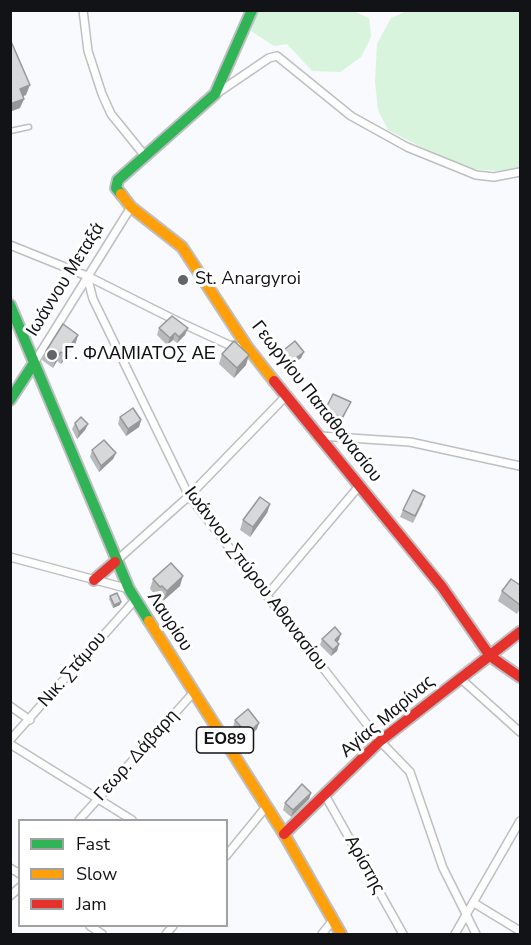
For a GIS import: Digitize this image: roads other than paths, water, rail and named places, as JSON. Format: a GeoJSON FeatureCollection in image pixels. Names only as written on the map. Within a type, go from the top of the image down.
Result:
{"type":"FeatureCollection","features":[{"type":"Feature","properties":{"kind":"street"},"geometry":{"type":"LineString","coordinates":[[83,10],[88,51],[102,94],[111,114],[145,156]]}},
{"type":"Feature","properties":{"kind":"street","name":"Γεωργίου Παπαθανασίου"},"geometry":{"type":"LineString","coordinates":[[252,10],[215,94],[115,184],[131,207],[148,218],[182,247],[248,348],[442,587],[490,656],[520,677]]}},
{"type":"Feature","properties":{"kind":"street"},"geometry":{"type":"LineString","coordinates":[[215,94],[268,58],[277,56],[351,116],[406,147],[476,175],[494,177],[520,172]]}},
{"type":"Feature","properties":{"kind":"street","name":"Ιωάννου Μεταξά"},"geometry":{"type":"LineString","coordinates":[[10,400],[131,207]]}},
{"type":"Feature","properties":{"kind":"street"},"geometry":{"type":"LineString","coordinates":[[10,245],[87,276],[229,345],[248,348]]}},
{"type":"Feature","properties":{"kind":"street","name":"Ιωάννου Σπύρου Αθανασίου"},"geometry":{"type":"LineString","coordinates":[[87,276],[93,299],[189,496],[380,741],[414,779],[425,820],[476,934]]}},
{"type":"Feature","properties":{"kind":"street","name":"Λαυρίου"},"geometry":{"type":"LineString","coordinates":[[10,305],[115,562],[129,590],[284,834],[341,934]]}},
{"type":"Feature","properties":{"kind":"street"},"geometry":{"type":"LineString","coordinates":[[94,580],[189,496],[286,396]]}},
{"type":"Feature","properties":{"kind":"street"},"geometry":{"type":"LineString","coordinates":[[320,436],[410,442],[520,466]]}},
{"type":"Feature","properties":{"kind":"street"},"geometry":{"type":"LineString","coordinates":[[267,595],[360,485]]}},
{"type":"Feature","properties":{"kind":"street"},"geometry":{"type":"LineString","coordinates":[[10,557],[129,590]]}},
{"type":"Feature","properties":{"kind":"street","name":"Νικ. Στάμου"},"geometry":{"type":"LineString","coordinates":[[10,742],[135,600]]}},
{"type":"Feature","properties":{"kind":"street","name":"Αγίας Μαρίνας"},"geometry":{"type":"LineString","coordinates":[[284,834],[380,741],[520,632]]}},
{"type":"Feature","properties":{"kind":"street"},"geometry":{"type":"LineString","coordinates":[[460,678],[520,732]]}},
{"type":"Feature","properties":{"kind":"street","name":"Γεωρ. Δάβαρη"},"geometry":{"type":"LineString","coordinates":[[81,819],[194,692]]}},
{"type":"Feature","properties":{"kind":"street"},"geometry":{"type":"LineString","coordinates":[[10,706],[30,720]]}},
{"type":"Feature","properties":{"kind":"street"},"geometry":{"type":"LineString","coordinates":[[10,742],[130,819]]}},
{"type":"Feature","properties":{"kind":"street","name":"Αρίστης"},"geometry":{"type":"LineString","coordinates":[[325,795],[403,934]]}},
{"type":"Feature","properties":{"kind":"street"},"geometry":{"type":"LineString","coordinates":[[228,854],[266,807]]}},
{"type":"Feature","properties":{"kind":"street"},"geometry":{"type":"LineString","coordinates":[[455,934],[520,821]]}},
{"type":"Feature","properties":{"kind":"street"},"geometry":{"type":"LineString","coordinates":[[474,903],[520,931]]}},
{"type":"Feature","properties":{"kind":"street"},"geometry":{"type":"LineString","coordinates":[[322,934],[333,920]]}},
{"type":"Feature","properties":{"kind":"lane"},"geometry":{"type":"LineString","coordinates":[[10,130],[29,127]]}},
{"type":"Feature","properties":{"kind":"place","name":"St. Anargyroi"},"geometry":{"type":"Point","coordinates":[183,280]}},
{"type":"Feature","properties":{"kind":"place","name":"Γ. ΦΛΑΜΙΑΤΟΣ ΑΕ"},"geometry":{"type":"Point","coordinates":[52,355]}}]}
